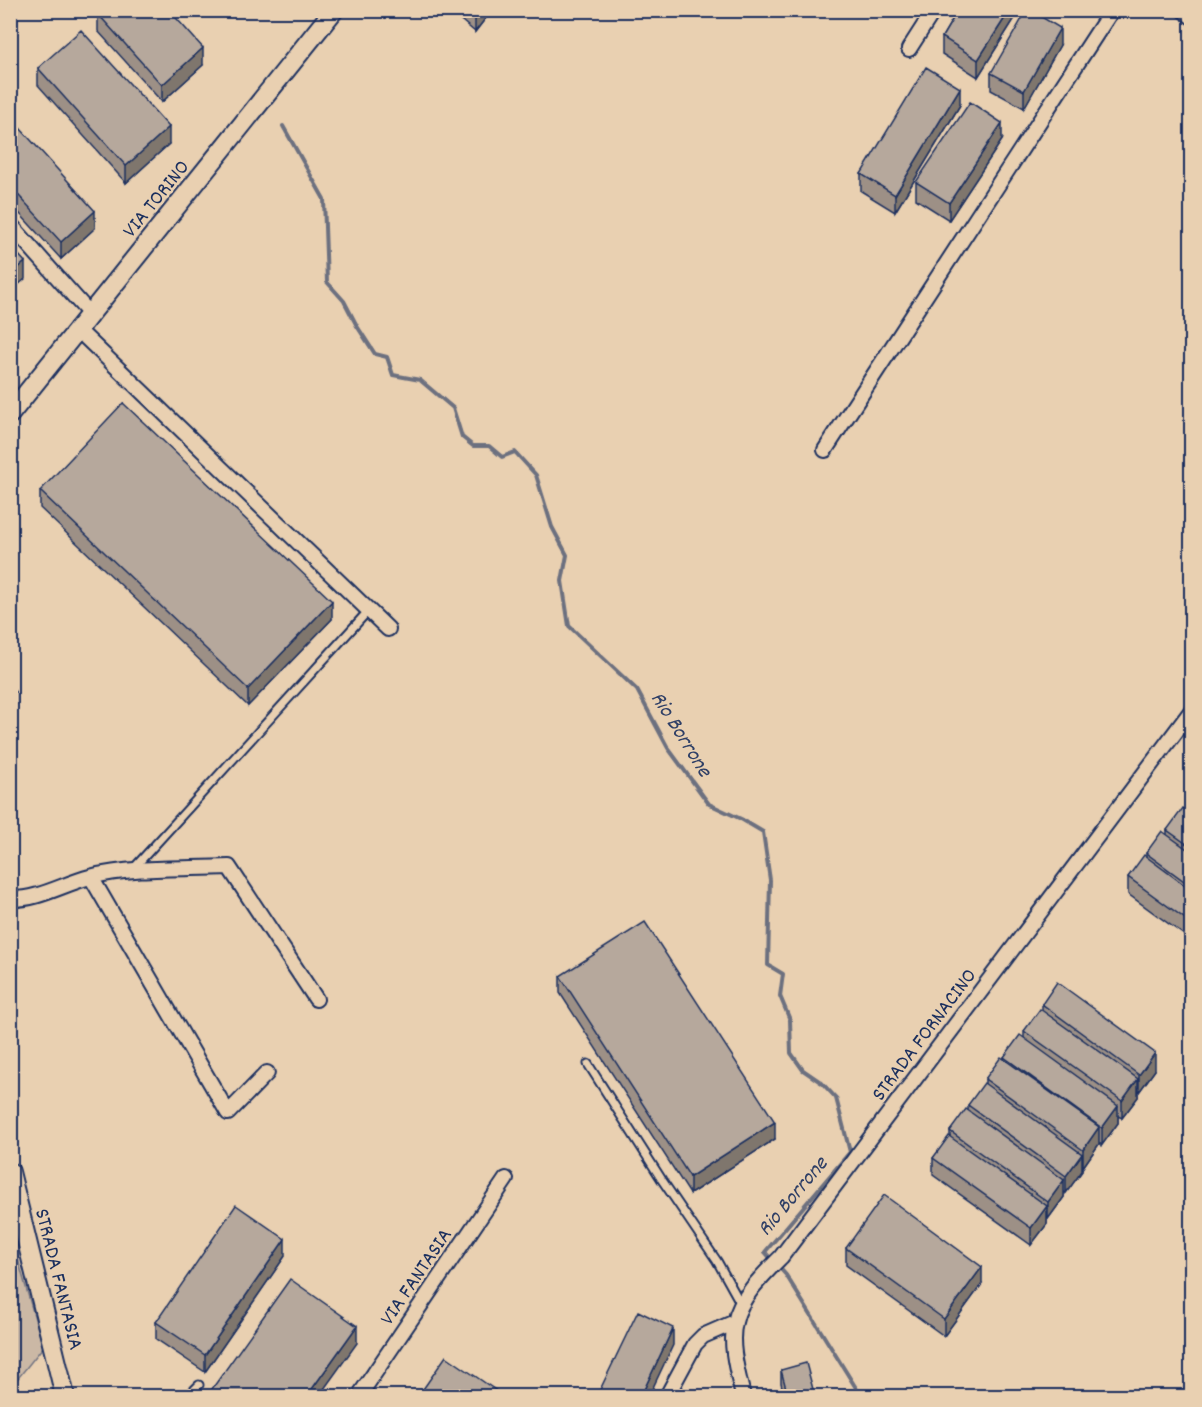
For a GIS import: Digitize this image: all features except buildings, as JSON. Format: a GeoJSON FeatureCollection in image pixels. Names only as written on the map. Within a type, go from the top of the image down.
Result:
{"type":"FeatureCollection","features":[{"type":"Feature","properties":{"kind":"main road","name":"VIA TORINO"},"geometry":{"type":"LineString","coordinates":[[10,414],[334,10]]}},
{"type":"Feature","properties":{"kind":"main road","name":"STRADA FANTASIA"},"geometry":{"type":"LineString","coordinates":[[10,1172],[65,1396]]}},
{"type":"Feature","properties":{"kind":"street"},"geometry":{"type":"LineString","coordinates":[[909,49],[934,10]]}},
{"type":"Feature","properties":{"kind":"street"},"geometry":{"type":"LineString","coordinates":[[825,450],[1112,10]]}},
{"type":"Feature","properties":{"kind":"street"},"geometry":{"type":"LineString","coordinates":[[1183,10],[1191,17]]}},
{"type":"Feature","properties":{"kind":"street"},"geometry":{"type":"LineString","coordinates":[[10,224],[90,315]]}},
{"type":"Feature","properties":{"kind":"street"},"geometry":{"type":"LineString","coordinates":[[78,330],[370,609],[388,629]]}},
{"type":"Feature","properties":{"kind":"street","name":"STRADA FORNACINO"},"geometry":{"type":"LineString","coordinates":[[743,1396],[734,1356],[735,1322],[750,1291],[781,1257],[1191,710]]}},
{"type":"Feature","properties":{"kind":"street"},"geometry":{"type":"LineString","coordinates":[[10,899],[24,899],[91,877],[132,871],[229,867],[316,999]]}},
{"type":"Feature","properties":{"kind":"street"},"geometry":{"type":"LineString","coordinates":[[91,877],[228,1113],[267,1072]]}},
{"type":"Feature","properties":{"kind":"street","name":"VIA FANTASIA"},"geometry":{"type":"LineString","coordinates":[[359,1396],[506,1179]]}},
{"type":"Feature","properties":{"kind":"street"},"geometry":{"type":"LineString","coordinates":[[667,1396],[695,1344],[704,1336],[735,1322]]}},
{"type":"Feature","properties":{"kind":"lane"},"geometry":{"type":"LineString","coordinates":[[132,871],[370,609]]}},
{"type":"Feature","properties":{"kind":"lane"},"geometry":{"type":"LineString","coordinates":[[588,1064],[717,1261],[742,1306]]}},
{"type":"Feature","properties":{"kind":"lane"},"geometry":{"type":"LineString","coordinates":[[188,1396],[199,1384]]}},
{"type":"Feature","properties":{"kind":"shaded area"},"geometry":{"type":"Polygon","coordinates":[[[11,1235],[43,1347],[10,1387],[11,1235]]]}},
{"type":"Feature","properties":{"kind":"waterway","name":"Rio Borrone"},"geometry":{"type":"LineString","coordinates":[[283,126],[324,199],[327,282],[344,301],[375,354],[387,357],[393,375],[420,380],[453,408],[462,437],[473,446],[489,446],[502,457],[515,452],[536,475],[552,527],[567,555],[562,581],[569,626],[637,690],[668,748],[709,804],[763,832],[770,880],[768,965],[783,974],[780,996],[790,1020],[791,1053],[803,1070],[822,1083],[836,1098],[850,1152],[765,1252],[772,1260]]}},
{"type":"Feature","properties":{"kind":"waterway","name":"Rio Borrone"},"geometry":{"type":"LineString","coordinates":[[777,1265],[786,1275],[861,1396]]}}]}
